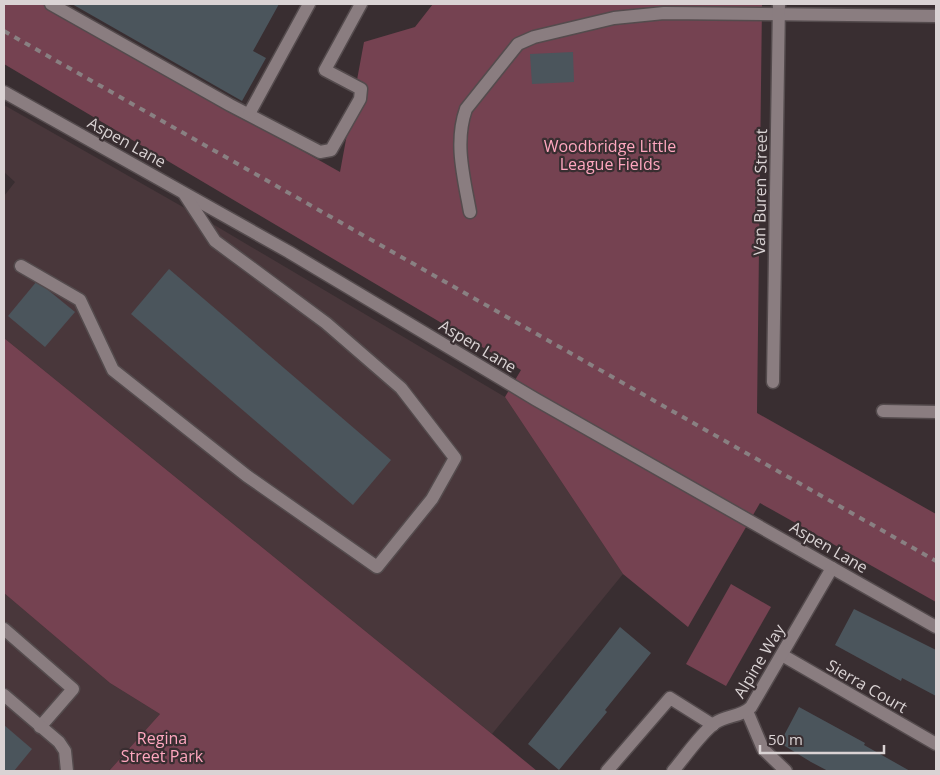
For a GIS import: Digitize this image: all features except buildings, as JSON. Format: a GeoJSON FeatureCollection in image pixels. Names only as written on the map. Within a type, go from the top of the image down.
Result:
{"type":"FeatureCollection","features":[{"type":"Feature","properties":{"kind":"street"},"geometry":{"type":"LineString","coordinates":[[51,4],[244,112],[320,152],[330,150],[360,99],[361,90],[325,70],[361,4]]}},
{"type":"Feature","properties":{"kind":"street"},"geometry":{"type":"LineString","coordinates":[[244,112],[309,4]]}},
{"type":"Feature","properties":{"kind":"street"},"geometry":{"type":"LineString","coordinates":[[470,212],[460,148],[462,120],[466,109],[518,44],[543,35],[631,16],[664,13],[779,8],[936,16]]}},
{"type":"Feature","properties":{"kind":"street","name":"Van Buren Street"},"geometry":{"type":"LineString","coordinates":[[773,382],[779,8]]}},
{"type":"Feature","properties":{"kind":"street","name":"Aspen Lane"},"geometry":{"type":"LineString","coordinates":[[4,92],[358,292],[527,394],[936,627]]}},
{"type":"Feature","properties":{"kind":"street"},"geometry":{"type":"LineString","coordinates":[[21,266],[80,300],[113,370],[247,476],[377,567],[432,499],[455,458],[401,388],[326,323],[215,241],[183,192]]}},
{"type":"Feature","properties":{"kind":"street"},"geometry":{"type":"LineString","coordinates":[[883,411],[936,412]]}},
{"type":"Feature","properties":{"kind":"street","name":"Alpine Way"},"geometry":{"type":"LineString","coordinates":[[673,771],[712,725],[747,711],[756,702],[832,568]]}},
{"type":"Feature","properties":{"kind":"street"},"geometry":{"type":"LineString","coordinates":[[4,629],[73,688],[40,727]]}},
{"type":"Feature","properties":{"kind":"street","name":"Sierra Court"},"geometry":{"type":"LineString","coordinates":[[782,655],[936,744]]}},
{"type":"Feature","properties":{"kind":"street"},"geometry":{"type":"LineString","coordinates":[[4,695],[60,742],[65,751],[67,771]]}},
{"type":"Feature","properties":{"kind":"street"},"geometry":{"type":"LineString","coordinates":[[607,771],[670,698],[712,725]]}},
{"type":"Feature","properties":{"kind":"street"},"geometry":{"type":"LineString","coordinates":[[747,711],[763,749],[786,771]]}},
{"type":"Feature","properties":{"kind":"shaded area"},"geometry":{"type":"Polygon","coordinates":[[[4,105],[211,223],[505,397],[623,574],[492,734],[4,338],[4,196],[15,182],[4,172],[4,105]]]}},
{"type":"Feature","properties":{"kind":"shaded area"},"geometry":{"type":"Polygon","coordinates":[[[4,593],[110,683],[160,714],[109,771],[4,771],[4,593]]]}},
{"type":"Feature","properties":{"kind":"green space","name":"Woodbridge Little League Fields"},"geometry":{"type":"Polygon","coordinates":[[[4,4],[42,4],[340,172],[364,42],[415,27],[433,4],[762,4],[757,413],[936,514],[936,602],[760,503],[688,627],[623,574],[505,397],[521,370],[4,64],[4,4]]]}},
{"type":"Feature","properties":{"kind":"green space","name":"Regina Street Park"},"geometry":{"type":"Polygon","coordinates":[[[4,338],[537,771],[109,771],[160,714],[110,683],[4,593],[4,338]]]}},
{"type":"Feature","properties":{"kind":"green space"},"geometry":{"type":"Polygon","coordinates":[[[731,584],[771,607],[726,686],[686,664],[731,584]]]}},
{"type":"Feature","properties":{"kind":"railway"},"geometry":{"type":"LineString","coordinates":[[4,31],[936,561]]}}]}
